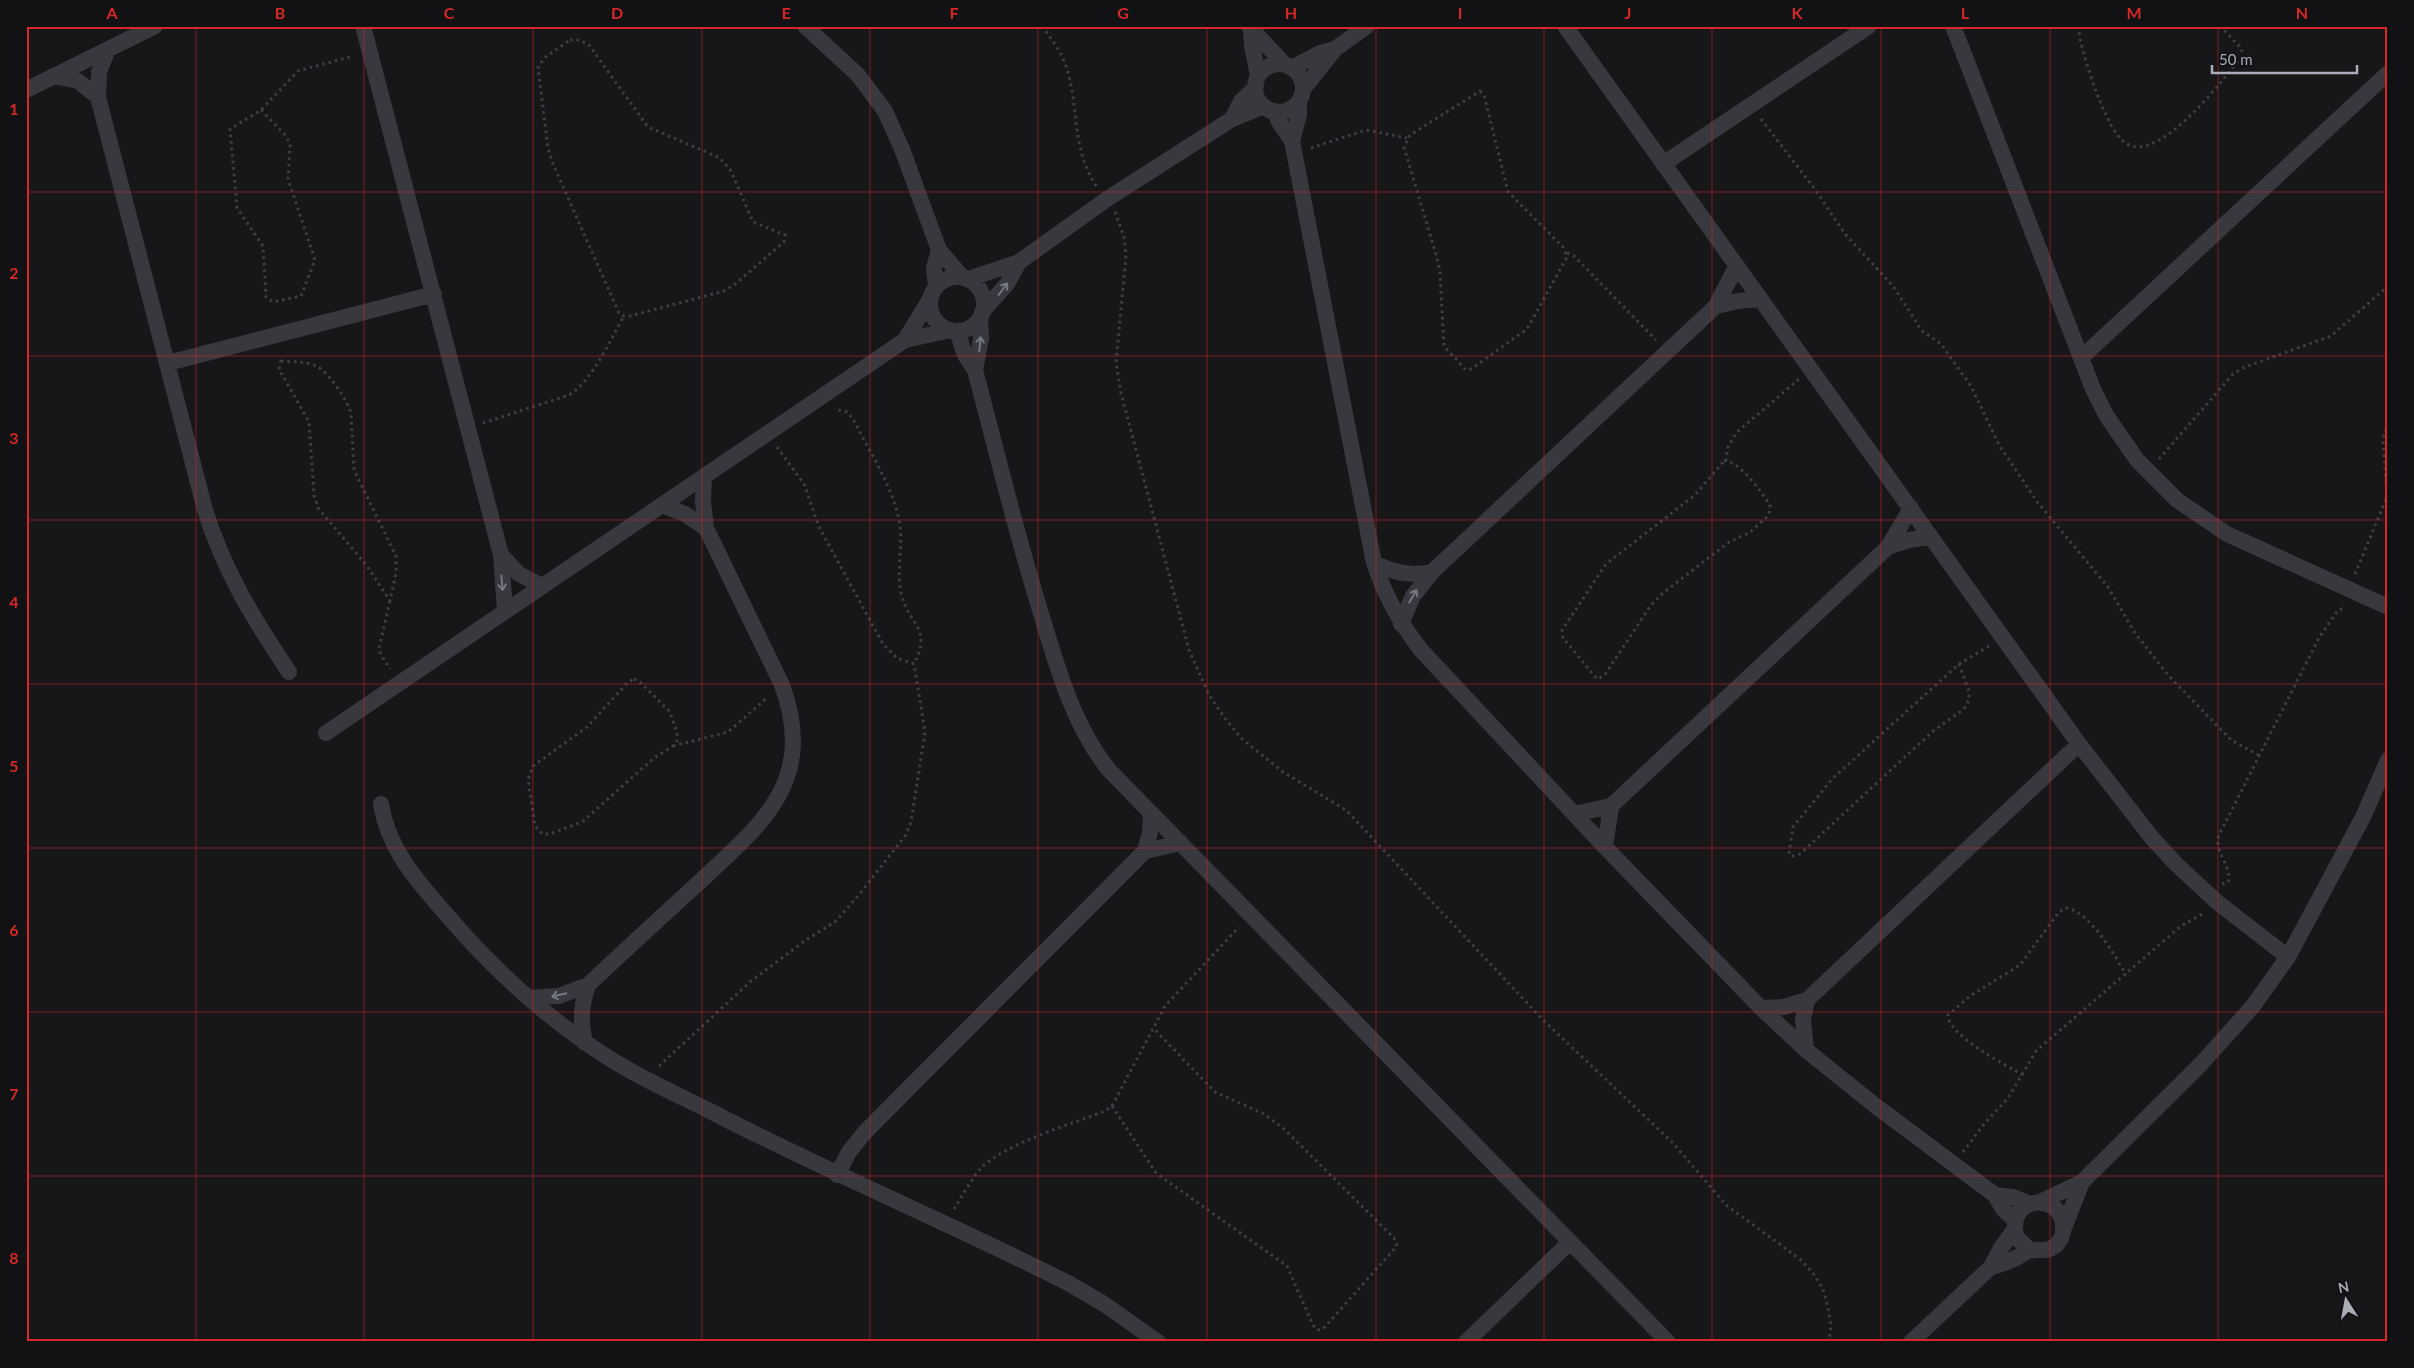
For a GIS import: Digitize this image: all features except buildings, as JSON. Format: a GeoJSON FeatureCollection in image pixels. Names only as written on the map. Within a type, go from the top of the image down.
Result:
{"type":"FeatureCollection","features":[{"type":"Feature","properties":{"kind":"street"},"geometry":{"type":"LineString","coordinates":[[26,90],[155,26]]}},
{"type":"Feature","properties":{"kind":"street"},"geometry":{"type":"LineString","coordinates":[[363,26],[501,555],[505,611]]}},
{"type":"Feature","properties":{"kind":"street"},"geometry":{"type":"LineString","coordinates":[[805,26],[858,75],[885,111],[902,149],[939,250],[966,278],[976,285],[981,293],[981,339],[975,370]]}},
{"type":"Feature","properties":{"kind":"street"},"geometry":{"type":"LineString","coordinates":[[904,340],[933,292],[948,278],[966,278],[1019,262],[1107,200],[1232,119],[1269,109],[1288,110],[1335,49],[1367,26]]}},
{"type":"Feature","properties":{"kind":"street"},"geometry":{"type":"LineString","coordinates":[[1565,26],[1736,267],[2080,744],[2152,838],[2217,902],[2288,957]]}},
{"type":"Feature","properties":{"kind":"street"},"geometry":{"type":"LineString","coordinates":[[1663,164],[1869,26]]}},
{"type":"Feature","properties":{"kind":"street"},"geometry":{"type":"LineString","coordinates":[[1953,26],[2092,389],[2120,439],[2148,473],[2177,500],[2227,534],[2388,607]]}},
{"type":"Feature","properties":{"kind":"street"},"geometry":{"type":"LineString","coordinates":[[1250,28],[1288,66],[1301,76],[1301,95],[1293,147]]}},
{"type":"Feature","properties":{"kind":"street"},"geometry":{"type":"LineString","coordinates":[[1250,28],[1257,82],[1257,97],[1269,109],[1282,127],[1293,147],[1374,563],[1381,585],[1401,624],[1421,650],[1604,847],[1761,1008],[1806,1050],[1877,1107],[1995,1195],[2014,1225],[2017,1238],[2030,1250],[2039,1252],[2056,1245],[2062,1237],[2082,1182]]}},
{"type":"Feature","properties":{"kind":"street"},"geometry":{"type":"LineString","coordinates":[[108,49],[99,72],[98,97],[205,510],[224,563],[249,612],[289,672]]}},
{"type":"Feature","properties":{"kind":"street"},"geometry":{"type":"LineString","coordinates":[[1232,119],[1241,101],[1272,65],[1288,66],[1335,49]]}},
{"type":"Feature","properties":{"kind":"street"},"geometry":{"type":"LineString","coordinates":[[2081,358],[2388,73]]}},
{"type":"Feature","properties":{"kind":"street"},"geometry":{"type":"LineString","coordinates":[[53,76],[78,82],[98,97]]}},
{"type":"Feature","properties":{"kind":"street"},"geometry":{"type":"LineString","coordinates":[[939,250],[934,268],[930,309],[934,318],[941,326],[954,330],[975,370],[1025,562],[1049,642],[1072,706],[1087,739],[1097,755],[1109,770],[1668,1342]]}},
{"type":"Feature","properties":{"kind":"street"},"geometry":{"type":"LineString","coordinates":[[326,733],[904,340],[970,327],[1007,284],[1019,262]]}},
{"type":"Feature","properties":{"kind":"street"},"geometry":{"type":"LineString","coordinates":[[1401,624],[1413,596],[1432,572],[1716,306],[1736,267]]}},
{"type":"Feature","properties":{"kind":"street"},"geometry":{"type":"LineString","coordinates":[[168,363],[434,294]]}},
{"type":"Feature","properties":{"kind":"street"},"geometry":{"type":"LineString","coordinates":[[1716,306],[1760,299]]}},
{"type":"Feature","properties":{"kind":"street"},"geometry":{"type":"LineString","coordinates":[[529,998],[559,996],[588,985],[755,830],[768,815],[786,780],[793,742],[792,723],[782,685],[706,528],[703,502],[704,476]]}},
{"type":"Feature","properties":{"kind":"street"},"geometry":{"type":"LineString","coordinates":[[662,505],[685,514],[706,528]]}},
{"type":"Feature","properties":{"kind":"street"},"geometry":{"type":"LineString","coordinates":[[1574,814],[1611,806],[1888,547],[1911,508]]}},
{"type":"Feature","properties":{"kind":"street"},"geometry":{"type":"LineString","coordinates":[[1888,547],[1908,540],[1931,537]]}},
{"type":"Feature","properties":{"kind":"street"},"geometry":{"type":"LineString","coordinates":[[501,555],[519,574],[542,586]]}},
{"type":"Feature","properties":{"kind":"street"},"geometry":{"type":"LineString","coordinates":[[1374,563],[1402,574],[1432,572]]}},
{"type":"Feature","properties":{"kind":"street"},"geometry":{"type":"LineString","coordinates":[[1761,1008],[1784,1007],[1807,1000],[2080,744]]}},
{"type":"Feature","properties":{"kind":"street"},"geometry":{"type":"LineString","coordinates":[[1911,1342],[1991,1267],[2014,1225],[2018,1213],[2035,1203],[2082,1182],[2228,1035],[2253,1006],[2288,957],[2363,817],[2388,760]]}},
{"type":"Feature","properties":{"kind":"street"},"geometry":{"type":"LineString","coordinates":[[381,804],[388,834],[403,861],[458,928],[529,998],[585,1043],[646,1078],[783,1150],[1068,1283],[1104,1304],[1158,1342]]}},
{"type":"Feature","properties":{"kind":"street"},"geometry":{"type":"LineString","coordinates":[[1604,847],[1611,806]]}},
{"type":"Feature","properties":{"kind":"street"},"geometry":{"type":"LineString","coordinates":[[837,1175],[849,1152],[865,1132],[1145,851],[1150,832],[1151,813]]}},
{"type":"Feature","properties":{"kind":"street"},"geometry":{"type":"LineString","coordinates":[[1145,851],[1181,843]]}},
{"type":"Feature","properties":{"kind":"street"},"geometry":{"type":"LineString","coordinates":[[585,1043],[582,1031],[581,1008],[588,985]]}},
{"type":"Feature","properties":{"kind":"street"},"geometry":{"type":"LineString","coordinates":[[1806,1050],[1803,1020],[1807,1000]]}},
{"type":"Feature","properties":{"kind":"street"},"geometry":{"type":"LineString","coordinates":[[1995,1195],[2050,1204],[2058,1210],[2064,1228]]}},
{"type":"Feature","properties":{"kind":"street"},"geometry":{"type":"LineString","coordinates":[[1466,1342],[1570,1242]]}},
{"type":"Feature","properties":{"kind":"street"},"geometry":{"type":"LineString","coordinates":[[1991,1267],[2011,1261],[2030,1250]]}},
{"type":"Feature","properties":{"kind":"path"},"geometry":{"type":"LineString","coordinates":[[1042,26],[1056,44],[1066,66],[1082,157],[1089,175],[1120,222],[1126,255],[1116,363],[1120,394],[1182,628],[1197,670],[1209,694],[1241,738],[1283,772],[1346,810],[1544,1021],[1672,1142],[1726,1206],[1801,1260],[1813,1273],[1823,1289],[1831,1326],[1829,1342]]}},
{"type":"Feature","properties":{"kind":"path"},"geometry":{"type":"LineString","coordinates":[[2079,26],[2093,84],[2102,105],[2120,138],[2125,143],[2138,148],[2151,145],[2193,114],[2241,57],[2242,49],[2220,26]]}},
{"type":"Feature","properties":{"kind":"path"},"geometry":{"type":"LineString","coordinates":[[468,428],[569,396],[587,379],[624,316],[728,289],[784,242],[786,237],[783,233],[753,222],[749,217],[731,170],[726,162],[713,154],[648,127],[589,45],[580,40],[570,40],[544,58],[538,68],[548,148],[553,164],[618,310],[624,316]]}},
{"type":"Feature","properties":{"kind":"path"},"geometry":{"type":"LineString","coordinates":[[261,110],[287,137],[290,145],[288,179],[315,260],[301,296],[273,302],[266,297],[263,246],[237,208],[229,134],[232,126],[261,110],[298,71],[370,52]]}},
{"type":"Feature","properties":{"kind":"path"},"geometry":{"type":"LineString","coordinates":[[1293,147],[1366,130],[1407,138],[1474,92],[1483,92],[1508,192],[1567,253],[1574,256],[1667,352]]}},
{"type":"Feature","properties":{"kind":"path"},"geometry":{"type":"LineString","coordinates":[[1751,106],[1814,188],[1845,234],[1893,286],[1922,330],[1941,344],[1971,386],[1999,445],[2038,503],[2108,587],[2135,633],[2168,675],[2231,740],[2260,756]]}},
{"type":"Feature","properties":{"kind":"path"},"geometry":{"type":"LineString","coordinates":[[1407,138],[1405,153],[1440,273],[1444,346],[1463,369],[1471,369],[1527,329],[1566,260],[1567,253]]}},
{"type":"Feature","properties":{"kind":"path"},"geometry":{"type":"LineString","coordinates":[[2148,473],[2233,374],[2245,367],[2331,336],[2388,286]]}},
{"type":"Feature","properties":{"kind":"path"},"geometry":{"type":"LineString","coordinates":[[390,601],[367,566],[316,503],[311,429],[308,418],[280,370],[281,361],[317,366],[323,370],[349,405],[354,470],[396,556],[396,573],[390,601],[379,651],[400,683]]}},
{"type":"Feature","properties":{"kind":"path"},"geometry":{"type":"LineString","coordinates":[[1726,461],[1727,449],[1736,433],[1811,369]]}},
{"type":"Feature","properties":{"kind":"path"},"geometry":{"type":"LineString","coordinates":[[646,1078],[751,981],[806,940],[836,922],[905,836],[911,822],[925,732],[914,664],[920,650],[922,636],[901,594],[901,531],[895,506],[850,415],[833,409],[821,396]]}},
{"type":"Feature","properties":{"kind":"path"},"geometry":{"type":"LineString","coordinates":[[2348,589],[2387,497],[2383,439],[2388,423]]}},
{"type":"Feature","properties":{"kind":"path"},"geometry":{"type":"LineString","coordinates":[[766,434],[804,484],[819,527],[883,644],[897,658],[914,664]]}},
{"type":"Feature","properties":{"kind":"path"},"geometry":{"type":"LineString","coordinates":[[1726,461],[1755,484],[1770,505],[1771,512],[1749,533],[1729,542],[1662,594],[1651,605],[1604,676],[1597,679],[1563,638],[1562,630],[1606,564],[1695,495],[1711,479],[1721,462],[1726,461]]}},
{"type":"Feature","properties":{"kind":"path"},"geometry":{"type":"LineString","coordinates":[[2201,887],[2226,884],[2229,880],[2217,839],[2319,638],[2341,607],[2358,611],[2370,599]]}},
{"type":"Feature","properties":{"kind":"path"},"geometry":{"type":"LineString","coordinates":[[1959,664],[1969,691],[1968,700],[1964,708],[1932,732],[1800,854],[1796,856],[1789,854],[1791,832],[1796,821],[1833,778],[1959,664],[2004,638]]}},
{"type":"Feature","properties":{"kind":"path"},"geometry":{"type":"LineString","coordinates":[[673,746],[677,734],[670,712],[640,682],[634,679],[628,682],[587,727],[533,766],[528,780],[538,831],[542,834],[550,834],[582,822],[661,752],[673,746],[728,732],[782,685]]}},
{"type":"Feature","properties":{"kind":"path"},"geometry":{"type":"LineString","coordinates":[[1954,1165],[1984,1124],[2008,1098],[2036,1051],[2181,926],[2199,917],[2217,902]]}},
{"type":"Feature","properties":{"kind":"path"},"geometry":{"type":"LineString","coordinates":[[2023,1075],[1982,1053],[1950,1022],[1948,1015],[1970,996],[2020,965],[2059,912],[2066,908],[2075,912],[2110,946],[2126,975]]}},
{"type":"Feature","properties":{"kind":"path"},"geometry":{"type":"LineString","coordinates":[[944,1224],[973,1179],[992,1159],[1015,1146],[1105,1111],[1112,1106],[1119,1097],[1165,1006],[1251,915]]}},
{"type":"Feature","properties":{"kind":"path"},"geometry":{"type":"LineString","coordinates":[[1112,1106],[1156,1173],[1287,1266],[1317,1330],[1323,1329],[1397,1246],[1394,1238],[1282,1127],[1264,1114],[1215,1092],[1153,1028]]}}]}
